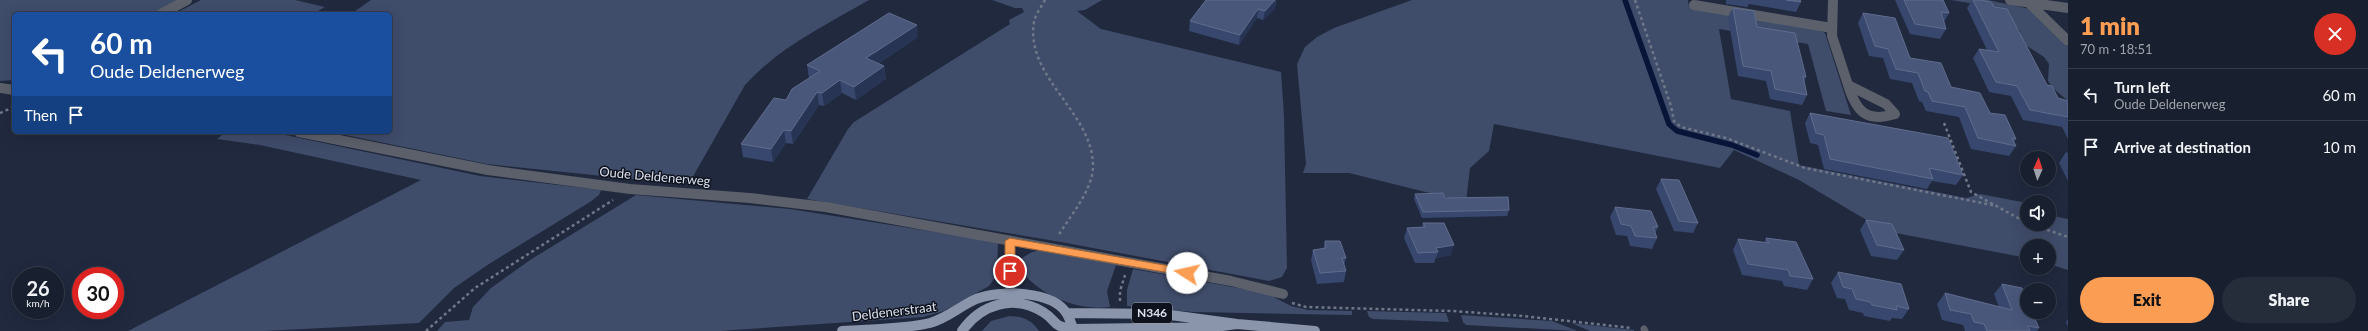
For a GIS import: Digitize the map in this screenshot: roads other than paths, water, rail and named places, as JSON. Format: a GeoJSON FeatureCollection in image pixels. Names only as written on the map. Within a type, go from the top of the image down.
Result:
{"type":"FeatureCollection","features":[{"type":"Feature","properties":{"kind":"main road"},"geometry":{"type":"LineString","coordinates":[[1001,304],[1010,292]]}},
{"type":"Feature","properties":{"kind":"main road","name":"Deldenerstraat"},"geometry":{"type":"LineString","coordinates":[[842,331],[929,323],[948,317],[974,300],[987,295],[1010,292],[1041,296],[1067,312]]}},
{"type":"Feature","properties":{"kind":"main road","name":"N346"},"geometry":{"type":"LineString","coordinates":[[962,331],[966,323],[978,313],[1001,304],[1028,305],[1047,315],[1054,324],[1074,330],[1215,328],[1237,324]]}},
{"type":"Feature","properties":{"kind":"main road"},"geometry":{"type":"LineString","coordinates":[[1067,312],[1074,330]]}},
{"type":"Feature","properties":{"kind":"main road","name":"N346"},"geometry":{"type":"LineString","coordinates":[[1067,312],[1163,314],[1237,324],[1315,331]]}},
{"type":"Feature","properties":{"kind":"street"},"geometry":{"type":"LineString","coordinates":[[165,12],[187,0]]}},
{"type":"Feature","properties":{"kind":"street"},"geometry":{"type":"LineString","coordinates":[[1833,0],[1832,36],[1847,85],[1854,104],[1860,111],[1881,117],[1895,114],[1886,104],[1847,85]]}},
{"type":"Feature","properties":{"kind":"street"},"geometry":{"type":"LineString","coordinates":[[2010,0],[2028,1],[2068,8]]}},
{"type":"Feature","properties":{"kind":"street"},"geometry":{"type":"LineString","coordinates":[[2028,1],[2068,42]]}},
{"type":"Feature","properties":{"kind":"street"},"geometry":{"type":"LineString","coordinates":[[1694,5],[1832,28]]}},
{"type":"Feature","properties":{"kind":"street","name":"Oude Deldenerweg"},"geometry":{"type":"LineString","coordinates":[[309,134],[488,170],[630,190],[786,202],[1128,262],[1231,281],[1280,293]]}},
{"type":"Feature","properties":{"kind":"street"},"geometry":{"type":"LineString","coordinates":[[1010,241],[1010,292]]}},
{"type":"Feature","properties":{"kind":"waterway"},"geometry":{"type":"LineString","coordinates":[[1625,0],[1669,124],[1677,131],[1732,145],[1757,155]]}}]}
